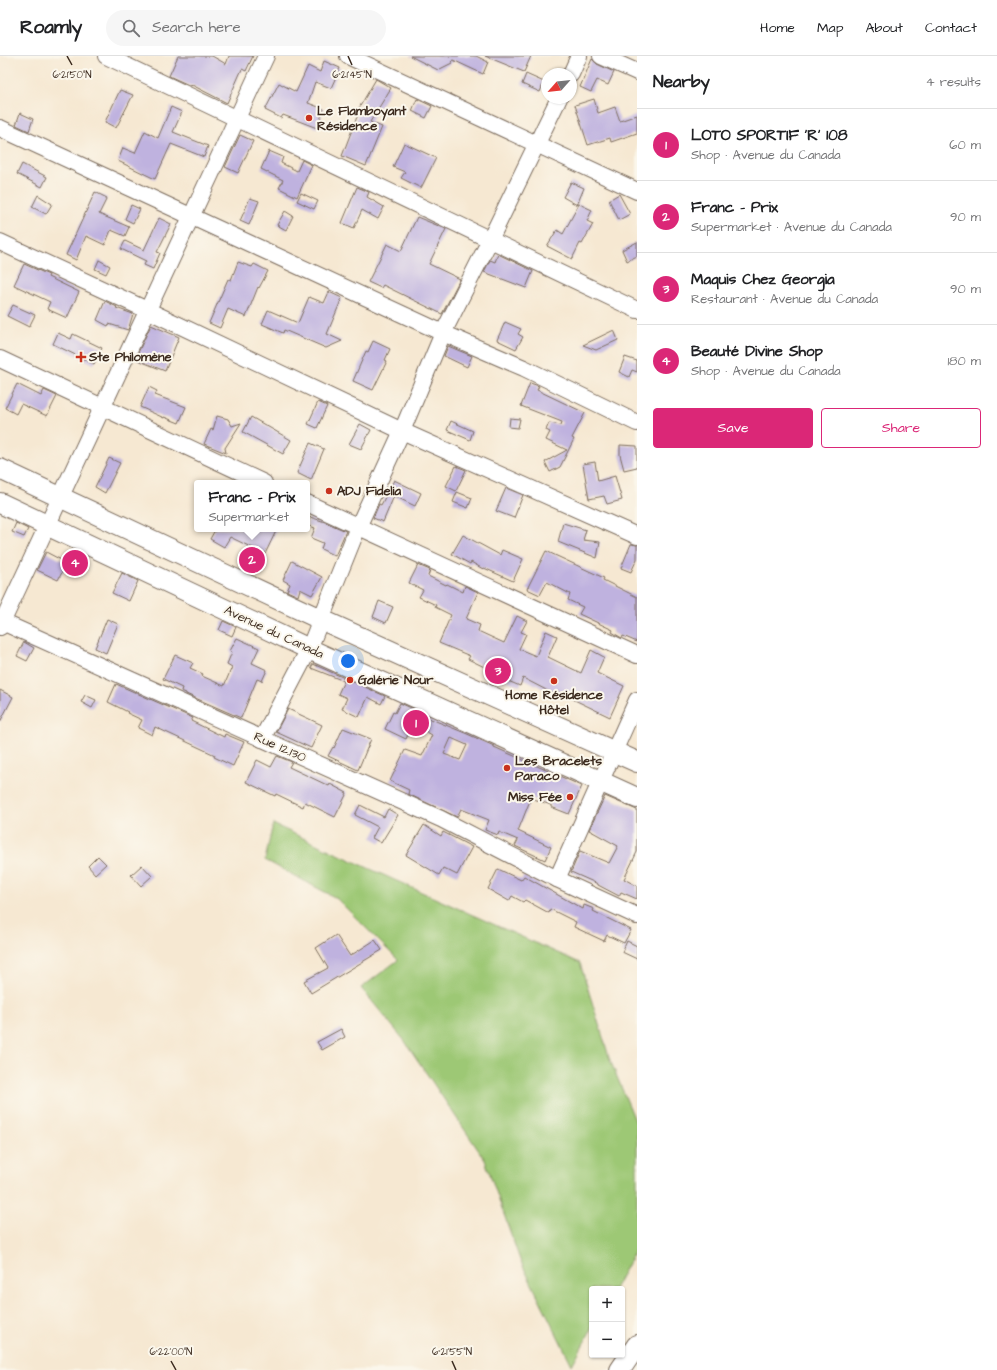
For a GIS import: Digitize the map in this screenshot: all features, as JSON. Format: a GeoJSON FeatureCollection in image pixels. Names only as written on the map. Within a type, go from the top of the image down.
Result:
{"type":"FeatureCollection","features":[{"type":"Feature","properties":{"kind":"main road"},"geometry":{"type":"LineString","coordinates":[[0,469],[320,619],[637,762]]}},
{"type":"Feature","properties":{"kind":"main road","name":"Avenue du Canada"},"geometry":{"type":"LineString","coordinates":[[0,503],[309,649],[637,798]]}},
{"type":"Feature","properties":{"kind":"main road"},"geometry":{"type":"LineString","coordinates":[[396,688],[410,660]]}},
{"type":"Feature","properties":{"kind":"main road"},"geometry":{"type":"LineString","coordinates":[[620,1370],[637,1345]]}},
{"type":"Feature","properties":{"kind":"street"},"geometry":{"type":"LineString","coordinates":[[106,56],[637,310]]}},
{"type":"Feature","properties":{"kind":"street"},"geometry":{"type":"LineString","coordinates":[[1,623],[266,56]]}},
{"type":"Feature","properties":{"kind":"street"},"geometry":{"type":"LineString","coordinates":[[348,56],[637,191]]}},
{"type":"Feature","properties":{"kind":"street"},"geometry":{"type":"LineString","coordinates":[[574,68],[579,56]]}},
{"type":"Feature","properties":{"kind":"street"},"geometry":{"type":"LineString","coordinates":[[601,56],[637,72]]}},
{"type":"Feature","properties":{"kind":"street"},"geometry":{"type":"LineString","coordinates":[[262,739],[309,649],[358,527],[402,431],[443,333],[556,104]]}},
{"type":"Feature","properties":{"kind":"street"},"geometry":{"type":"LineString","coordinates":[[0,128],[443,333],[524,368],[637,423]]}},
{"type":"Feature","properties":{"kind":"street"},"geometry":{"type":"LineString","coordinates":[[0,242],[402,431],[637,536]]}},
{"type":"Feature","properties":{"kind":"street"},"geometry":{"type":"LineString","coordinates":[[0,359],[258,480]]}},
{"type":"Feature","properties":{"kind":"street"},"geometry":{"type":"LineString","coordinates":[[310,504],[637,655]]}},
{"type":"Feature","properties":{"kind":"street","name":"Rue 12.130"},"geometry":{"type":"LineString","coordinates":[[1,623],[441,819],[557,879],[637,916]]}},
{"type":"Feature","properties":{"kind":"street"},"geometry":{"type":"LineString","coordinates":[[557,879],[602,782],[637,700]]}},
{"type":"Feature","properties":{"kind":"green space"},"geometry":{"type":"Polygon","coordinates":[[[273,824],[580,963],[610,1060],[637,1125],[637,1247],[616,1286],[589,1286],[589,1334],[572,1365],[520,1260],[485,1160],[404,1040],[361,988],[398,960],[336,898],[265,860],[273,824]]]}},
{"type":"Feature","properties":{"kind":"building"},"geometry":{"type":"Polygon","coordinates":[[[178,56],[212,56],[226,64],[229,56],[253,56],[246,71],[242,69],[227,103],[192,85],[191,86],[169,76],[178,56]]]}},
{"type":"Feature","properties":{"kind":"building"},"geometry":{"type":"Polygon","coordinates":[[[410,56],[476,56],[488,62],[483,74],[453,60],[452,63],[438,70],[410,56]]]}},
{"type":"Feature","properties":{"kind":"building"},"geometry":{"type":"Polygon","coordinates":[[[485,56],[531,56],[524,72],[485,56]]]}},
{"type":"Feature","properties":{"kind":"building"},"geometry":{"type":"Polygon","coordinates":[[[592,59],[597,64],[614,72],[608,85],[597,80],[591,92],[580,87],[592,59]]]}},
{"type":"Feature","properties":{"kind":"building"},"geometry":{"type":"Polygon","coordinates":[[[324,61],[340,68],[331,88],[315,82],[308,103],[324,109],[317,128],[283,115],[281,118],[265,110],[279,83],[296,92],[308,66],[320,72],[324,61]]]}},
{"type":"Feature","properties":{"kind":"building"},"geometry":{"type":"Polygon","coordinates":[[[526,74],[541,81],[541,90],[540,92],[522,84],[526,74]]]}},
{"type":"Feature","properties":{"kind":"building"},"geometry":{"type":"Polygon","coordinates":[[[376,79],[391,88],[370,122],[382,127],[366,166],[342,156],[360,109],[359,108],[376,79]]]}},
{"type":"Feature","properties":{"kind":"building"},"geometry":{"type":"Polygon","coordinates":[[[120,90],[133,95],[116,128],[105,122],[120,90]]]}},
{"type":"Feature","properties":{"kind":"building"},"geometry":{"type":"Polygon","coordinates":[[[417,99],[432,106],[426,118],[412,111],[417,99]]]}},
{"type":"Feature","properties":{"kind":"building"},"geometry":{"type":"Polygon","coordinates":[[[594,99],[598,113],[615,107],[620,121],[637,115],[637,133],[611,142],[610,138],[588,145],[575,105],[594,99]]]}},
{"type":"Feature","properties":{"kind":"building"},"geometry":{"type":"Polygon","coordinates":[[[171,107],[182,112],[173,132],[208,146],[204,157],[171,144],[155,179],[118,161],[123,148],[135,153],[145,131],[158,138],[171,107]]]}},
{"type":"Feature","properties":{"kind":"building"},"geometry":{"type":"Polygon","coordinates":[[[20,113],[33,119],[29,131],[16,125],[20,113]]]}},
{"type":"Feature","properties":{"kind":"building"},"geometry":{"type":"Polygon","coordinates":[[[240,135],[253,141],[238,173],[225,167],[240,135]]]}},
{"type":"Feature","properties":{"kind":"building"},"geometry":{"type":"Polygon","coordinates":[[[404,143],[436,158],[421,188],[401,178],[405,172],[393,167],[404,143]]]}},
{"type":"Feature","properties":{"kind":"building"},"geometry":{"type":"Polygon","coordinates":[[[269,151],[283,157],[281,163],[297,171],[302,160],[312,165],[297,197],[279,188],[283,180],[261,169],[269,151]]]}},
{"type":"Feature","properties":{"kind":"building"},"geometry":{"type":"Polygon","coordinates":[[[22,164],[47,177],[42,187],[17,174],[22,164]]]}},
{"type":"Feature","properties":{"kind":"building"},"geometry":{"type":"Polygon","coordinates":[[[571,182],[584,188],[577,205],[563,197],[571,182]]]}},
{"type":"Feature","properties":{"kind":"building"},"geometry":{"type":"Polygon","coordinates":[[[357,187],[369,192],[367,197],[384,207],[378,219],[362,210],[354,228],[342,223],[357,187]]]}},
{"type":"Feature","properties":{"kind":"building"},"geometry":{"type":"Polygon","coordinates":[[[95,192],[107,198],[99,214],[129,227],[125,236],[111,230],[105,245],[86,236],[76,260],[66,255],[95,192]]]}},
{"type":"Feature","properties":{"kind":"building"},"geometry":{"type":"Polygon","coordinates":[[[301,193],[318,201],[314,209],[297,201],[301,193]]]}},
{"type":"Feature","properties":{"kind":"building"},"geometry":{"type":"Polygon","coordinates":[[[619,194],[630,214],[619,220],[609,200],[619,194]]]}},
{"type":"Feature","properties":{"kind":"building"},"geometry":{"type":"Polygon","coordinates":[[[38,195],[52,204],[46,214],[32,207],[38,195]]]}},
{"type":"Feature","properties":{"kind":"building"},"geometry":{"type":"Polygon","coordinates":[[[250,198],[259,201],[249,225],[240,221],[250,198]]]}},
{"type":"Feature","properties":{"kind":"building"},"geometry":{"type":"Polygon","coordinates":[[[579,204],[592,210],[587,221],[593,224],[582,244],[580,243],[572,259],[547,246],[557,230],[563,234],[579,204]]]}},
{"type":"Feature","properties":{"kind":"building"},"geometry":{"type":"Polygon","coordinates":[[[131,205],[140,209],[133,223],[125,219],[131,205]]]}},
{"type":"Feature","properties":{"kind":"building"},"geometry":{"type":"Polygon","coordinates":[[[285,211],[293,216],[286,230],[277,225],[285,211]]]}},
{"type":"Feature","properties":{"kind":"building"},"geometry":{"type":"Polygon","coordinates":[[[417,217],[446,229],[429,264],[460,279],[442,314],[383,285],[381,288],[368,282],[387,244],[401,251],[417,217]]]}},
{"type":"Feature","properties":{"kind":"building"},"geometry":{"type":"Polygon","coordinates":[[[159,218],[171,224],[157,252],[160,253],[153,269],[144,265],[146,261],[121,249],[125,241],[144,250],[159,218]]]}},
{"type":"Feature","properties":{"kind":"building"},"geometry":{"type":"Polygon","coordinates":[[[637,242],[637,256],[627,261],[622,250],[637,242]]]}},
{"type":"Feature","properties":{"kind":"building"},"geometry":{"type":"Polygon","coordinates":[[[498,254],[533,271],[526,288],[484,272],[490,260],[495,262],[498,254]]]}},
{"type":"Feature","properties":{"kind":"building"},"geometry":{"type":"Polygon","coordinates":[[[99,260],[110,266],[106,274],[95,269],[99,260]]]}},
{"type":"Feature","properties":{"kind":"building"},"geometry":{"type":"Polygon","coordinates":[[[238,262],[252,267],[254,264],[268,271],[259,288],[258,287],[246,317],[228,309],[220,328],[209,323],[228,279],[231,280],[238,262]]]}},
{"type":"Feature","properties":{"kind":"building"},"geometry":{"type":"Polygon","coordinates":[[[24,264],[49,275],[48,277],[79,292],[67,318],[47,309],[50,302],[14,285],[24,264]]]}},
{"type":"Feature","properties":{"kind":"building"},"geometry":{"type":"Polygon","coordinates":[[[329,292],[342,298],[327,334],[342,341],[326,348],[284,330],[283,333],[262,324],[268,310],[298,323],[309,297],[324,303],[329,292]]]}},
{"type":"Feature","properties":{"kind":"building"},"geometry":{"type":"Polygon","coordinates":[[[105,301],[117,307],[116,308],[133,314],[128,330],[109,324],[108,326],[97,320],[105,301]]]}},
{"type":"Feature","properties":{"kind":"building"},"geometry":{"type":"Polygon","coordinates":[[[13,305],[35,315],[29,327],[7,316],[13,305]]]}},
{"type":"Feature","properties":{"kind":"building"},"geometry":{"type":"Polygon","coordinates":[[[505,322],[521,329],[518,334],[523,337],[516,349],[497,340],[505,322]]]}},
{"type":"Feature","properties":{"kind":"building"},"geometry":{"type":"Polygon","coordinates":[[[151,325],[179,337],[165,371],[135,359],[151,325]]]}},
{"type":"Feature","properties":{"kind":"building"},"geometry":{"type":"Polygon","coordinates":[[[614,330],[618,340],[596,350],[583,345],[614,330]]]}},
{"type":"Feature","properties":{"kind":"building"},"geometry":{"type":"Polygon","coordinates":[[[58,333],[71,339],[73,334],[102,348],[94,364],[53,344],[58,333]]]}},
{"type":"Feature","properties":{"kind":"building"},"geometry":{"type":"Polygon","coordinates":[[[373,341],[390,349],[385,360],[387,361],[373,390],[353,381],[366,351],[368,352],[373,341]]]}},
{"type":"Feature","properties":{"kind":"building"},"geometry":{"type":"Polygon","coordinates":[[[448,346],[472,356],[467,367],[444,356],[448,346]]]}},
{"type":"Feature","properties":{"kind":"building"},"geometry":{"type":"Polygon","coordinates":[[[625,357],[637,361],[637,372],[632,370],[629,377],[619,372],[625,357]]]}},
{"type":"Feature","properties":{"kind":"building"},"geometry":{"type":"Polygon","coordinates":[[[530,383],[539,386],[537,390],[585,413],[572,438],[574,439],[560,467],[550,472],[545,462],[567,450],[546,440],[550,432],[546,430],[549,423],[561,425],[562,422],[521,406],[530,383]]]}},
{"type":"Feature","properties":{"kind":"building"},"geometry":{"type":"Polygon","coordinates":[[[17,384],[41,396],[44,390],[57,396],[47,416],[21,404],[16,414],[5,408],[17,384]]]}},
{"type":"Feature","properties":{"kind":"building"},"geometry":{"type":"Polygon","coordinates":[[[149,387],[157,391],[155,395],[186,407],[179,423],[140,407],[149,387]]]}},
{"type":"Feature","properties":{"kind":"building"},"geometry":{"type":"Polygon","coordinates":[[[318,402],[327,406],[317,428],[308,424],[318,402]]]}},
{"type":"Feature","properties":{"kind":"building"},"geometry":{"type":"Polygon","coordinates":[[[217,416],[228,419],[232,426],[241,423],[225,448],[226,453],[204,444],[211,429],[213,430],[217,416]]]}},
{"type":"Feature","properties":{"kind":"building"},"geometry":{"type":"Polygon","coordinates":[[[251,417],[291,440],[283,454],[243,432],[251,417]]]}},
{"type":"Feature","properties":{"kind":"building"},"geometry":{"type":"Polygon","coordinates":[[[510,418],[520,419],[518,428],[509,427],[510,418]]]}},
{"type":"Feature","properties":{"kind":"building"},"geometry":{"type":"Polygon","coordinates":[[[451,421],[473,431],[470,440],[447,430],[451,421]]]}},
{"type":"Feature","properties":{"kind":"building"},"geometry":{"type":"Polygon","coordinates":[[[360,424],[371,430],[361,449],[349,444],[360,424]]]}},
{"type":"Feature","properties":{"kind":"building"},"geometry":{"type":"Polygon","coordinates":[[[310,443],[324,449],[311,480],[297,473],[310,443]]]}},
{"type":"Feature","properties":{"kind":"building"},"geometry":{"type":"Polygon","coordinates":[[[620,445],[637,446],[637,467],[624,470],[620,455],[620,445]]]}},
{"type":"Feature","properties":{"kind":"building"},"geometry":{"type":"Polygon","coordinates":[[[109,458],[120,463],[105,493],[95,487],[109,458]]]}},
{"type":"Feature","properties":{"kind":"building"},"geometry":{"type":"Polygon","coordinates":[[[595,462],[598,481],[615,476],[622,500],[607,504],[604,496],[589,499],[583,464],[595,462]]]}},
{"type":"Feature","properties":{"kind":"building"},"geometry":{"type":"Polygon","coordinates":[[[456,466],[466,470],[456,491],[446,486],[456,466]]]}},
{"type":"Feature","properties":{"kind":"building"},"geometry":{"type":"Polygon","coordinates":[[[394,480],[421,493],[415,506],[394,496],[383,522],[373,518],[379,504],[381,505],[394,480]]]}},
{"type":"Feature","properties":{"kind":"building"},"geometry":{"type":"Polygon","coordinates":[[[506,488],[523,495],[514,518],[496,511],[506,488]]]}},
{"type":"Feature","properties":{"kind":"building"},"geometry":{"type":"Polygon","coordinates":[[[457,492],[472,498],[468,508],[453,502],[457,492]]]}},
{"type":"Feature","properties":{"kind":"building"},"geometry":{"type":"Polygon","coordinates":[[[310,517],[346,531],[335,556],[321,549],[323,543],[311,538],[315,528],[310,526],[310,517]]]}},
{"type":"Feature","properties":{"kind":"building"},"geometry":{"type":"Polygon","coordinates":[[[16,523],[28,529],[24,537],[12,532],[16,523]]]}},
{"type":"Feature","properties":{"kind":"building"},"geometry":{"type":"Polygon","coordinates":[[[563,523],[586,530],[583,540],[600,542],[597,558],[558,542],[563,523]]]}},
{"type":"Feature","properties":{"kind":"building"},"geometry":{"type":"Polygon","coordinates":[[[214,532],[276,532],[265,554],[230,537],[224,547],[210,539],[214,532]]]}},
{"type":"Feature","properties":{"kind":"building"},"geometry":{"type":"Polygon","coordinates":[[[463,535],[500,555],[502,550],[523,559],[513,581],[484,568],[483,569],[471,562],[470,564],[452,554],[463,535]]]}},
{"type":"Feature","properties":{"kind":"building"},"geometry":{"type":"Polygon","coordinates":[[[631,544],[637,545],[637,559],[631,572],[621,568],[631,544]]]}},
{"type":"Feature","properties":{"kind":"building"},"geometry":{"type":"Polygon","coordinates":[[[546,551],[604,578],[603,580],[637,597],[637,642],[623,636],[622,638],[612,632],[613,630],[579,614],[583,607],[568,600],[570,594],[547,582],[540,595],[527,589],[546,551]]]}},
{"type":"Feature","properties":{"kind":"building"},"geometry":{"type":"Polygon","coordinates":[[[46,552],[67,563],[58,580],[37,570],[46,552]]]}},
{"type":"Feature","properties":{"kind":"building"},"geometry":{"type":"Polygon","coordinates":[[[292,561],[322,577],[312,595],[300,589],[298,596],[287,591],[290,584],[283,580],[292,561]]]}},
{"type":"Feature","properties":{"kind":"building"},"geometry":{"type":"Polygon","coordinates":[[[418,565],[430,570],[428,576],[446,585],[447,584],[463,592],[465,586],[478,592],[466,619],[480,625],[478,631],[504,643],[517,616],[527,621],[521,632],[526,634],[519,649],[536,656],[546,631],[557,636],[548,657],[581,673],[591,650],[604,657],[597,673],[624,686],[610,717],[558,692],[556,695],[523,678],[520,686],[508,681],[509,679],[468,659],[470,656],[439,643],[451,615],[435,607],[436,605],[419,597],[423,590],[409,583],[418,565]]]}},
{"type":"Feature","properties":{"kind":"building"},"geometry":{"type":"Polygon","coordinates":[[[122,573],[138,581],[129,601],[112,593],[122,573]]]}},
{"type":"Feature","properties":{"kind":"building"},"geometry":{"type":"Polygon","coordinates":[[[379,601],[393,607],[386,623],[373,617],[379,601]]]}},
{"type":"Feature","properties":{"kind":"building"},"geometry":{"type":"Polygon","coordinates":[[[107,619],[118,624],[106,653],[95,648],[107,619]]]}},
{"type":"Feature","properties":{"kind":"building"},"geometry":{"type":"Polygon","coordinates":[[[223,621],[236,627],[232,636],[219,630],[223,621]]]}},
{"type":"Feature","properties":{"kind":"building"},"geometry":{"type":"Polygon","coordinates":[[[237,638],[259,648],[252,663],[267,670],[262,681],[257,679],[241,718],[186,694],[181,691],[182,688],[163,679],[175,655],[193,663],[190,668],[203,674],[202,676],[224,686],[232,667],[227,664],[232,652],[230,651],[237,638]]]}},
{"type":"Feature","properties":{"kind":"building"},"geometry":{"type":"Polygon","coordinates":[[[24,642],[34,648],[27,661],[17,656],[24,642]]]}},
{"type":"Feature","properties":{"kind":"building"},"geometry":{"type":"Polygon","coordinates":[[[313,664],[385,696],[381,704],[368,697],[359,717],[342,709],[347,698],[338,694],[344,681],[311,668],[313,664]]]}},
{"type":"Feature","properties":{"kind":"building"},"geometry":{"type":"Polygon","coordinates":[[[116,684],[193,718],[191,721],[224,737],[225,734],[244,742],[233,766],[214,757],[215,755],[155,727],[152,735],[138,728],[142,720],[108,702],[116,684]]]}},
{"type":"Feature","properties":{"kind":"building"},"geometry":{"type":"Polygon","coordinates":[[[0,690],[13,697],[0,722],[0,690]]]}},
{"type":"Feature","properties":{"kind":"building"},"geometry":{"type":"Polygon","coordinates":[[[85,695],[96,700],[92,708],[81,702],[85,695]]]}},
{"type":"Feature","properties":{"kind":"building"},"geometry":{"type":"Polygon","coordinates":[[[400,703],[427,715],[426,717],[582,786],[569,814],[551,807],[551,805],[531,798],[518,831],[551,847],[545,860],[515,846],[518,840],[499,832],[498,835],[485,830],[489,820],[461,809],[457,817],[408,794],[409,790],[390,781],[405,750],[422,756],[432,735],[413,724],[406,739],[385,729],[393,712],[395,713],[400,703]],[[451,738],[444,754],[460,760],[467,745],[451,738]]]}},
{"type":"Feature","properties":{"kind":"building"},"geometry":{"type":"Polygon","coordinates":[[[288,709],[322,725],[311,748],[276,732],[288,709]]]}},
{"type":"Feature","properties":{"kind":"building"},"geometry":{"type":"Polygon","coordinates":[[[343,728],[371,739],[358,770],[328,756],[333,747],[334,748],[343,728]]]}},
{"type":"Feature","properties":{"kind":"building"},"geometry":{"type":"Polygon","coordinates":[[[277,756],[292,762],[289,767],[329,786],[330,784],[347,793],[335,817],[305,802],[303,807],[246,782],[257,760],[271,767],[277,756]]]}},
{"type":"Feature","properties":{"kind":"building"},"geometry":{"type":"Polygon","coordinates":[[[605,796],[637,810],[637,852],[624,879],[637,886],[637,899],[621,892],[619,896],[598,884],[571,872],[580,851],[609,863],[618,846],[589,830],[605,796]]]}},
{"type":"Feature","properties":{"kind":"building"},"geometry":{"type":"Polygon","coordinates":[[[360,805],[384,817],[388,809],[398,815],[381,843],[372,838],[378,827],[355,815],[360,805]]]}},
{"type":"Feature","properties":{"kind":"building"},"geometry":{"type":"Polygon","coordinates":[[[424,825],[441,836],[443,832],[472,847],[457,875],[443,868],[439,875],[406,855],[424,825]]]}},
{"type":"Feature","properties":{"kind":"building"},"geometry":{"type":"Polygon","coordinates":[[[98,856],[106,864],[95,874],[88,866],[98,856]]]}},
{"type":"Feature","properties":{"kind":"building"},"geometry":{"type":"Polygon","coordinates":[[[142,865],[152,876],[141,886],[131,875],[142,865]]]}},
{"type":"Feature","properties":{"kind":"building"},"geometry":{"type":"Polygon","coordinates":[[[498,869],[521,880],[524,876],[583,909],[584,905],[594,909],[593,911],[631,930],[624,943],[607,935],[604,941],[574,927],[576,922],[550,909],[549,913],[525,900],[523,902],[512,896],[509,901],[488,889],[498,869]]]}},
{"type":"Feature","properties":{"kind":"building"},"geometry":{"type":"Polygon","coordinates":[[[336,935],[350,956],[375,940],[382,950],[311,993],[304,981],[328,968],[316,948],[336,935]]]}},
{"type":"Feature","properties":{"kind":"building"},"geometry":{"type":"Polygon","coordinates":[[[627,941],[637,946],[637,959],[622,952],[627,941]]]}},
{"type":"Feature","properties":{"kind":"building"},"geometry":{"type":"Polygon","coordinates":[[[341,1029],[345,1037],[322,1050],[317,1042],[341,1029]]]}},
{"type":"Feature","properties":{"kind":"place","name":"Le Flamboyant Résidence"},"geometry":{"type":"Point","coordinates":[309,118]}},
{"type":"Feature","properties":{"kind":"place","name":"Ste Philomène"},"geometry":{"type":"Point","coordinates":[81,357]}},
{"type":"Feature","properties":{"kind":"place","name":"ADJ Fidelia"},"geometry":{"type":"Point","coordinates":[329,491]}},
{"type":"Feature","properties":{"kind":"place","name":"Franc - Prix"},"geometry":{"type":"Point","coordinates":[252,560]}},
{"type":"Feature","properties":{"kind":"place","name":"Beauté Divine Shop"},"geometry":{"type":"Point","coordinates":[75,563]}},
{"type":"Feature","properties":{"kind":"place","name":"Maquis Chez Georgia"},"geometry":{"type":"Point","coordinates":[498,671]}},
{"type":"Feature","properties":{"kind":"place","name":"Galérie Nour"},"geometry":{"type":"Point","coordinates":[350,680]}},
{"type":"Feature","properties":{"kind":"place","name":"Home Résidence Hôtel"},"geometry":{"type":"Point","coordinates":[554,681]}},
{"type":"Feature","properties":{"kind":"place","name":"LOTO SPORTIF 'R' 108"},"geometry":{"type":"Point","coordinates":[416,723]}},
{"type":"Feature","properties":{"kind":"place","name":"Les Bracelets Paraco"},"geometry":{"type":"Point","coordinates":[507,768]}},
{"type":"Feature","properties":{"kind":"place","name":"Miss Fée"},"geometry":{"type":"Point","coordinates":[570,797]}}]}
